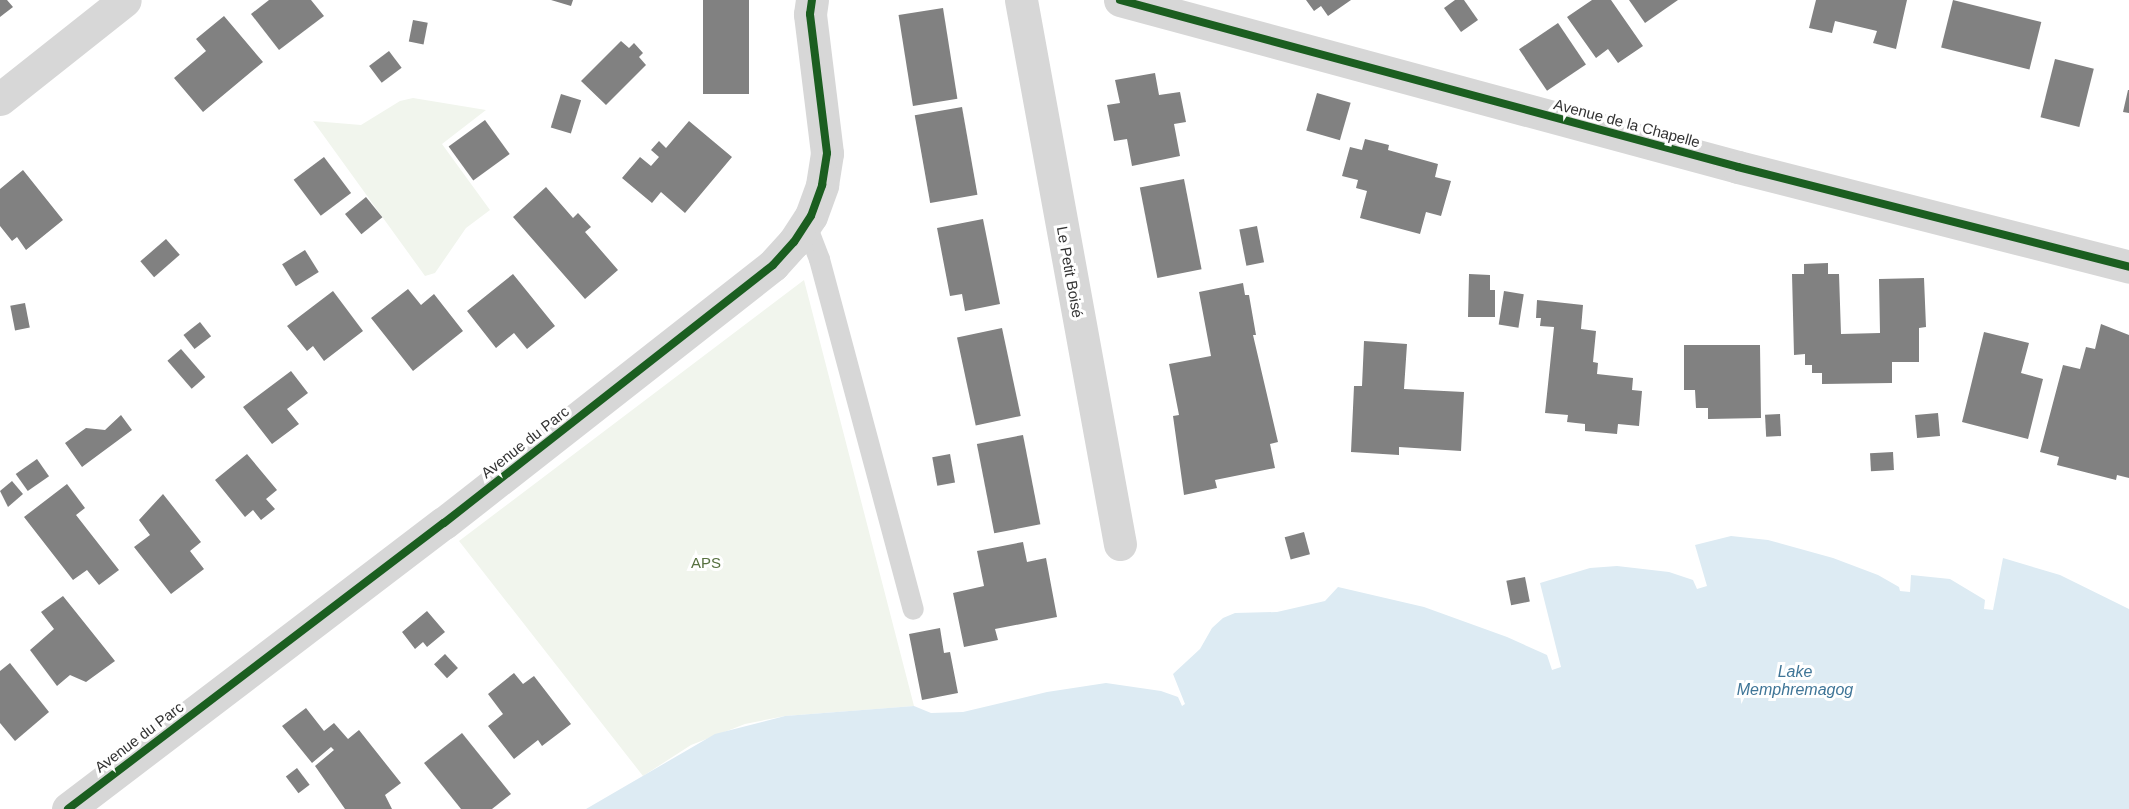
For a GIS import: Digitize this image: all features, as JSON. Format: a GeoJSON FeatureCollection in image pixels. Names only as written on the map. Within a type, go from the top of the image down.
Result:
{"type":"FeatureCollection","features":[{"type":"Feature","properties":{"kind":"street"},"geometry":{"type":"LineString","coordinates":[[0,99],[125,0]]}},
{"type":"Feature","properties":{"kind":"street","name":"Avenue du Parc"},"geometry":{"type":"LineString","coordinates":[[68,809],[444,523],[773,265],[806,225],[822,185],[827,153],[810,14],[812,0]]}},
{"type":"Feature","properties":{"kind":"street","name":"Le Petit Boisé"},"geometry":{"type":"LineString","coordinates":[[1021,0],[1120,544]]}},
{"type":"Feature","properties":{"kind":"street","name":"Avenue de la Chapelle"},"geometry":{"type":"LineString","coordinates":[[1131,1],[1738,167],[2129,267]]}},
{"type":"Feature","properties":{"kind":"lane"},"geometry":{"type":"LineString","coordinates":[[806,225],[819,259],[913,609]]}},
{"type":"Feature","properties":{"kind":"green space"},"geometry":{"type":"Polygon","coordinates":[[[413,98],[486,110],[442,144],[490,210],[466,228],[435,273],[425,276],[313,121],[361,125],[400,101],[413,98]]]}},
{"type":"Feature","properties":{"kind":"green space","name":"APS"},"geometry":{"type":"Polygon","coordinates":[[[804,280],[914,706],[785,716],[745,724],[691,745],[643,776],[459,541],[804,280]]]}},
{"type":"Feature","properties":{"kind":"water","name":"Lake Memphremagog"},"geometry":{"type":"Polygon","coordinates":[[[1731,536],[1768,540],[1833,558],[1878,575],[1899,587],[1900,591],[1910,592],[1911,575],[1950,579],[1985,600],[1984,609],[1993,610],[2003,558],[2060,575],[2129,609],[2129,809],[586,809],[715,734],[785,716],[914,706],[931,713],[963,712],[1047,692],[1106,683],[1161,691],[1178,697],[1182,706],[1185,704],[1173,674],[1200,649],[1212,628],[1223,618],[1235,613],[1277,612],[1325,601],[1338,587],[1424,607],[1507,637],[1547,655],[1552,670],[1561,667],[1540,583],[1590,568],[1617,566],[1669,572],[1693,580],[1697,589],[1707,586],[1695,545],[1731,536]]]}},
{"type":"Feature","properties":{"kind":"building"},"geometry":{"type":"Polygon","coordinates":[[[0,0],[7,0],[13,7],[0,17],[0,0]]]}},
{"type":"Feature","properties":{"kind":"building"},"geometry":{"type":"Polygon","coordinates":[[[269,0],[311,0],[324,16],[279,50],[251,14],[269,0]]]}},
{"type":"Feature","properties":{"kind":"building"},"geometry":{"type":"Polygon","coordinates":[[[551,0],[573,0],[571,6],[551,0]]]}},
{"type":"Feature","properties":{"kind":"building"},"geometry":{"type":"Polygon","coordinates":[[[703,0],[749,0],[749,94],[703,94],[703,0]]]}},
{"type":"Feature","properties":{"kind":"building"},"geometry":{"type":"Polygon","coordinates":[[[1306,0],[1351,0],[1328,16],[1321,6],[1314,11],[1306,0]]]}},
{"type":"Feature","properties":{"kind":"building"},"geometry":{"type":"Polygon","coordinates":[[[1455,0],[1464,0],[1478,20],[1461,32],[1444,8],[1455,0]]]}},
{"type":"Feature","properties":{"kind":"building"},"geometry":{"type":"Polygon","coordinates":[[[1592,0],[1611,0],[1643,46],[1618,63],[1608,49],[1596,58],[1567,17],[1592,0]]]}},
{"type":"Feature","properties":{"kind":"building"},"geometry":{"type":"Polygon","coordinates":[[[1629,0],[1678,0],[1645,23],[1629,0]]]}},
{"type":"Feature","properties":{"kind":"building"},"geometry":{"type":"Polygon","coordinates":[[[1816,0],[1907,0],[1896,49],[1873,43],[1877,31],[1835,21],[1832,33],[1809,28],[1816,0]]]}},
{"type":"Feature","properties":{"kind":"building"},"geometry":{"type":"Polygon","coordinates":[[[1953,0],[2041,22],[2029,70],[1941,48],[1953,0]]]}},
{"type":"Feature","properties":{"kind":"building"},"geometry":{"type":"Polygon","coordinates":[[[943,8],[957,99],[913,106],[899,15],[943,8]]]}},
{"type":"Feature","properties":{"kind":"building"},"geometry":{"type":"Polygon","coordinates":[[[224,16],[263,62],[203,112],[174,78],[206,51],[196,39],[224,16]]]}},
{"type":"Feature","properties":{"kind":"building"},"geometry":{"type":"Polygon","coordinates":[[[413,20],[428,23],[424,44],[409,42],[413,20]]]}},
{"type":"Feature","properties":{"kind":"building"},"geometry":{"type":"Polygon","coordinates":[[[1558,23],[1586,64],[1547,91],[1519,49],[1558,23]]]}},
{"type":"Feature","properties":{"kind":"building"},"geometry":{"type":"Polygon","coordinates":[[[621,41],[629,48],[634,43],[643,53],[639,57],[646,65],[606,105],[581,81],[621,41]]]}},
{"type":"Feature","properties":{"kind":"building"},"geometry":{"type":"Polygon","coordinates":[[[389,51],[402,68],[382,83],[369,66],[389,51]]]}},
{"type":"Feature","properties":{"kind":"building"},"geometry":{"type":"Polygon","coordinates":[[[2055,59],[2094,69],[2079,127],[2040,117],[2055,59]]]}},
{"type":"Feature","properties":{"kind":"building"},"geometry":{"type":"Polygon","coordinates":[[[1155,73],[1159,95],[1180,92],[1186,122],[1174,124],[1180,156],[1132,166],[1127,139],[1114,141],[1107,105],[1120,103],[1115,80],[1155,73]]]}},
{"type":"Feature","properties":{"kind":"building"},"geometry":{"type":"Polygon","coordinates":[[[2129,90],[2129,113],[2123,112],[2129,90]]]}},
{"type":"Feature","properties":{"kind":"building"},"geometry":{"type":"Polygon","coordinates":[[[1317,93],[1351,103],[1340,140],[1306,130],[1317,93]]]}},
{"type":"Feature","properties":{"kind":"building"},"geometry":{"type":"Polygon","coordinates":[[[561,94],[581,100],[571,134],[551,127],[561,94]]]}},
{"type":"Feature","properties":{"kind":"building"},"geometry":{"type":"Polygon","coordinates":[[[962,107],[977,195],[930,203],[915,115],[962,107]]]}},
{"type":"Feature","properties":{"kind":"building"},"geometry":{"type":"Polygon","coordinates":[[[485,120],[510,154],[473,180],[449,146],[485,120]]]}},
{"type":"Feature","properties":{"kind":"building"},"geometry":{"type":"Polygon","coordinates":[[[689,121],[732,157],[685,213],[661,192],[652,203],[622,178],[640,157],[651,166],[659,157],[651,150],[659,141],[666,148],[689,121]]]}},
{"type":"Feature","properties":{"kind":"building"},"geometry":{"type":"Polygon","coordinates":[[[1365,139],[1389,145],[1388,150],[1438,164],[1435,177],[1451,181],[1441,216],[1426,212],[1420,234],[1360,218],[1367,191],[1356,188],[1358,180],[1342,176],[1350,147],[1362,150],[1365,139]]]}},
{"type":"Feature","properties":{"kind":"building"},"geometry":{"type":"Polygon","coordinates":[[[324,157],[351,193],[321,216],[294,180],[324,157]]]}},
{"type":"Feature","properties":{"kind":"building"},"geometry":{"type":"Polygon","coordinates":[[[23,170],[63,220],[26,250],[17,237],[12,241],[0,226],[0,189],[23,170]]]}},
{"type":"Feature","properties":{"kind":"building"},"geometry":{"type":"Polygon","coordinates":[[[1184,179],[1202,269],[1157,278],[1140,188],[1184,179]]]}},
{"type":"Feature","properties":{"kind":"building"},"geometry":{"type":"Polygon","coordinates":[[[546,187],[573,218],[578,213],[591,227],[585,232],[618,270],[585,299],[513,217],[546,187]]]}},
{"type":"Feature","properties":{"kind":"building"},"geometry":{"type":"Polygon","coordinates":[[[366,197],[382,217],[361,234],[345,214],[366,197]]]}},
{"type":"Feature","properties":{"kind":"building"},"geometry":{"type":"Polygon","coordinates":[[[983,219],[1000,304],[965,311],[962,294],[950,296],[937,228],[983,219]]]}},
{"type":"Feature","properties":{"kind":"building"},"geometry":{"type":"Polygon","coordinates":[[[1257,226],[1264,262],[1246,266],[1239,229],[1257,226]]]}},
{"type":"Feature","properties":{"kind":"building"},"geometry":{"type":"Polygon","coordinates":[[[166,239],[180,255],[154,277],[140,261],[166,239]]]}},
{"type":"Feature","properties":{"kind":"building"},"geometry":{"type":"Polygon","coordinates":[[[305,250],[319,272],[296,286],[282,264],[305,250]]]}},
{"type":"Feature","properties":{"kind":"building"},"geometry":{"type":"Polygon","coordinates":[[[1828,263],[1828,274],[1839,274],[1841,334],[1880,333],[1879,279],[1924,278],[1926,327],[1919,328],[1919,362],[1892,362],[1892,383],[1822,384],[1822,373],[1812,373],[1812,365],[1805,365],[1805,354],[1794,355],[1792,274],[1804,274],[1804,264],[1828,263]]]}},
{"type":"Feature","properties":{"kind":"building"},"geometry":{"type":"Polygon","coordinates":[[[513,274],[555,326],[527,349],[514,333],[496,348],[467,311],[513,274]]]}},
{"type":"Feature","properties":{"kind":"building"},"geometry":{"type":"Polygon","coordinates":[[[1469,274],[1490,275],[1490,290],[1495,290],[1495,317],[1468,317],[1469,274]]]}},
{"type":"Feature","properties":{"kind":"building"},"geometry":{"type":"Polygon","coordinates":[[[1243,283],[1245,295],[1249,295],[1256,335],[1253,335],[1278,442],[1270,444],[1275,468],[1215,480],[1217,488],[1184,495],[1173,416],[1179,415],[1169,364],[1211,356],[1199,292],[1243,283]]]}},
{"type":"Feature","properties":{"kind":"building"},"geometry":{"type":"Polygon","coordinates":[[[408,289],[421,305],[434,294],[463,331],[413,371],[371,318],[408,289]]]}},
{"type":"Feature","properties":{"kind":"building"},"geometry":{"type":"Polygon","coordinates":[[[333,291],[363,331],[324,361],[313,346],[307,351],[287,326],[333,291]]]}},
{"type":"Feature","properties":{"kind":"building"},"geometry":{"type":"Polygon","coordinates":[[[1504,291],[1524,294],[1518,328],[1499,325],[1504,291]]]}},
{"type":"Feature","properties":{"kind":"building"},"geometry":{"type":"Polygon","coordinates":[[[1537,300],[1583,305],[1581,329],[1596,331],[1593,362],[1598,363],[1597,374],[1633,378],[1632,390],[1642,391],[1639,426],[1618,424],[1617,434],[1585,431],[1585,424],[1567,422],[1568,415],[1545,413],[1554,327],[1540,326],[1541,318],[1536,318],[1537,300]]]}},
{"type":"Feature","properties":{"kind":"building"},"geometry":{"type":"Polygon","coordinates":[[[25,303],[30,328],[15,330],[10,306],[25,303]]]}},
{"type":"Feature","properties":{"kind":"building"},"geometry":{"type":"Polygon","coordinates":[[[200,322],[211,336],[195,349],[183,335],[200,322]]]}},
{"type":"Feature","properties":{"kind":"building"},"geometry":{"type":"Polygon","coordinates":[[[2101,324],[2129,335],[2129,478],[2117,475],[2116,480],[2057,465],[2059,457],[2040,452],[2063,365],[2080,369],[2086,347],[2095,349],[2101,324]]]}},
{"type":"Feature","properties":{"kind":"building"},"geometry":{"type":"Polygon","coordinates":[[[1002,328],[1021,416],[976,426],[957,338],[1002,328]]]}},
{"type":"Feature","properties":{"kind":"building"},"geometry":{"type":"Polygon","coordinates":[[[1984,332],[2029,343],[2021,373],[2043,379],[2028,439],[1962,422],[1984,332]]]}},
{"type":"Feature","properties":{"kind":"building"},"geometry":{"type":"Polygon","coordinates":[[[1364,341],[1407,344],[1404,389],[1464,392],[1461,451],[1399,447],[1399,455],[1351,452],[1354,386],[1362,386],[1364,341]]]}},
{"type":"Feature","properties":{"kind":"building"},"geometry":{"type":"Polygon","coordinates":[[[1684,345],[1760,345],[1761,418],[1708,419],[1708,408],[1696,408],[1695,390],[1684,390],[1684,345]]]}},
{"type":"Feature","properties":{"kind":"building"},"geometry":{"type":"Polygon","coordinates":[[[181,349],[205,377],[192,389],[167,361],[181,349]]]}},
{"type":"Feature","properties":{"kind":"building"},"geometry":{"type":"Polygon","coordinates":[[[291,371],[308,393],[287,409],[299,424],[272,444],[243,407],[291,371]]]}},
{"type":"Feature","properties":{"kind":"building"},"geometry":{"type":"Polygon","coordinates":[[[1938,413],[1940,436],[1917,438],[1915,415],[1938,413]]]}},
{"type":"Feature","properties":{"kind":"building"},"geometry":{"type":"Polygon","coordinates":[[[1780,414],[1781,436],[1766,437],[1765,415],[1780,414]]]}},
{"type":"Feature","properties":{"kind":"building"},"geometry":{"type":"Polygon","coordinates":[[[121,415],[132,430],[82,467],[65,443],[86,428],[105,430],[121,415]]]}},
{"type":"Feature","properties":{"kind":"building"},"geometry":{"type":"Polygon","coordinates":[[[1023,435],[1040,524],[994,533],[977,444],[1023,435]]]}},
{"type":"Feature","properties":{"kind":"building"},"geometry":{"type":"Polygon","coordinates":[[[1893,452],[1894,470],[1871,471],[1870,453],[1893,452]]]}},
{"type":"Feature","properties":{"kind":"building"},"geometry":{"type":"Polygon","coordinates":[[[247,454],[277,490],[266,499],[275,509],[261,520],[253,510],[245,517],[215,480],[247,454]]]}},
{"type":"Feature","properties":{"kind":"building"},"geometry":{"type":"Polygon","coordinates":[[[950,454],[955,483],[937,486],[932,457],[950,454]]]}},
{"type":"Feature","properties":{"kind":"building"},"geometry":{"type":"Polygon","coordinates":[[[37,459],[49,476],[28,491],[16,474],[37,459]]]}},
{"type":"Feature","properties":{"kind":"building"},"geometry":{"type":"Polygon","coordinates":[[[12,481],[23,494],[8,507],[0,491],[12,481]]]}},
{"type":"Feature","properties":{"kind":"building"},"geometry":{"type":"Polygon","coordinates":[[[67,484],[85,508],[76,515],[119,570],[99,585],[87,570],[73,580],[24,517],[67,484]]]}},
{"type":"Feature","properties":{"kind":"building"},"geometry":{"type":"Polygon","coordinates":[[[163,494],[201,542],[190,551],[204,569],[171,594],[134,547],[150,535],[139,520],[163,494]]]}},
{"type":"Feature","properties":{"kind":"building"},"geometry":{"type":"Polygon","coordinates":[[[1304,532],[1310,554],[1291,559],[1285,537],[1304,532]]]}},
{"type":"Feature","properties":{"kind":"building"},"geometry":{"type":"Polygon","coordinates":[[[1023,542],[1027,562],[1046,558],[1057,617],[995,629],[998,640],[964,647],[953,593],[984,586],[977,551],[1023,542]]]}},
{"type":"Feature","properties":{"kind":"building"},"geometry":{"type":"Polygon","coordinates":[[[1525,577],[1530,602],[1511,605],[1506,581],[1525,577]]]}},
{"type":"Feature","properties":{"kind":"building"},"geometry":{"type":"Polygon","coordinates":[[[63,596],[115,661],[86,682],[70,675],[57,686],[30,650],[54,629],[41,612],[63,596]]]}},
{"type":"Feature","properties":{"kind":"building"},"geometry":{"type":"Polygon","coordinates":[[[427,611],[445,632],[427,647],[423,642],[415,649],[402,632],[427,611]]]}},
{"type":"Feature","properties":{"kind":"building"},"geometry":{"type":"Polygon","coordinates":[[[940,628],[944,653],[950,652],[958,693],[922,700],[909,634],[940,628]]]}},
{"type":"Feature","properties":{"kind":"building"},"geometry":{"type":"Polygon","coordinates":[[[445,654],[458,668],[447,678],[434,664],[445,654]]]}},
{"type":"Feature","properties":{"kind":"building"},"geometry":{"type":"Polygon","coordinates":[[[10,663],[49,712],[15,741],[0,723],[0,671],[10,663]]]}},
{"type":"Feature","properties":{"kind":"building"},"geometry":{"type":"Polygon","coordinates":[[[514,673],[523,684],[534,676],[571,724],[542,746],[538,740],[514,759],[488,726],[503,714],[488,694],[514,673]]]}},
{"type":"Feature","properties":{"kind":"building"},"geometry":{"type":"Polygon","coordinates":[[[306,708],[324,731],[334,723],[348,739],[359,730],[401,783],[385,795],[392,809],[345,809],[315,766],[334,750],[331,747],[312,763],[282,726],[306,708]]]}},
{"type":"Feature","properties":{"kind":"building"},"geometry":{"type":"Polygon","coordinates":[[[462,733],[511,794],[492,809],[461,809],[424,763],[462,733]]]}},
{"type":"Feature","properties":{"kind":"building"},"geometry":{"type":"Polygon","coordinates":[[[297,768],[310,785],[298,793],[286,776],[297,768]]]}},
{"type":"Feature","properties":{"kind":"cycle path"},"geometry":{"type":"LineString","coordinates":[[68,809],[444,523],[773,265],[794,242],[811,216],[822,185],[827,153],[810,14],[812,0]]}},
{"type":"Feature","properties":{"kind":"cycle path"},"geometry":{"type":"LineString","coordinates":[[1120,0],[1738,167],[2129,267]]}}]}
